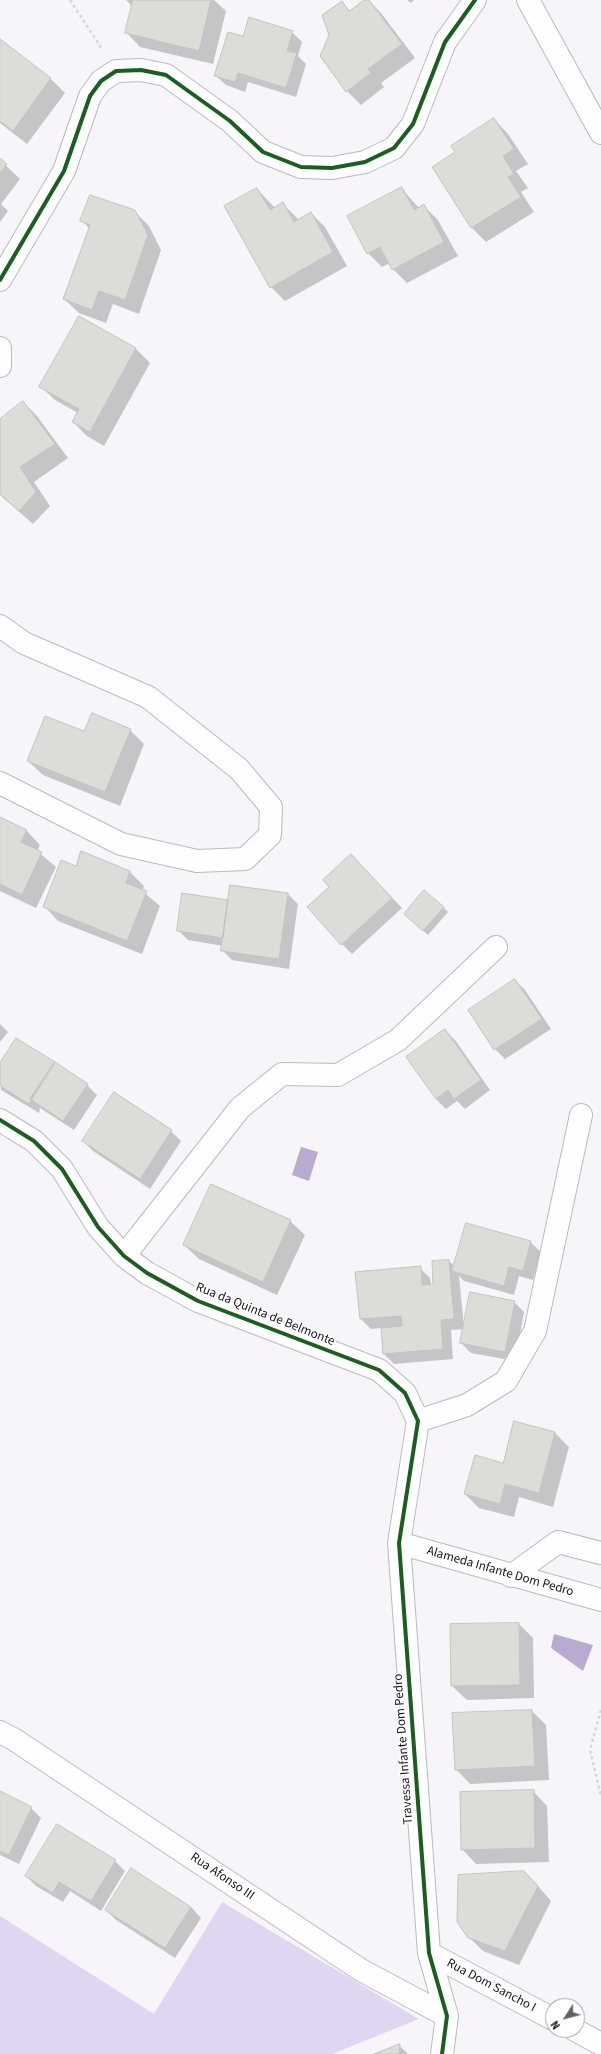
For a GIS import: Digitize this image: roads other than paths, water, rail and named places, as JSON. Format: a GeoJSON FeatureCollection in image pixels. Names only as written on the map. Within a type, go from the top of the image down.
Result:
{"type":"FeatureCollection","features":[{"type":"Feature","properties":{"kind":"street"},"geometry":{"type":"LineString","coordinates":[[0,280],[64,171],[90,96],[101,81],[116,71],[141,70],[166,75],[230,121],[263,152],[301,167],[332,168],[365,162],[394,148],[413,124],[445,42],[475,0]]}},
{"type":"Feature","properties":{"kind":"street"},"geometry":{"type":"LineString","coordinates":[[528,0],[601,133]]}},
{"type":"Feature","properties":{"kind":"street"},"geometry":{"type":"LineString","coordinates":[[0,348],[0,366]]}},
{"type":"Feature","properties":{"kind":"street"},"geometry":{"type":"LineString","coordinates":[[0,626],[24,643],[148,697],[239,769],[271,807],[270,835],[245,859],[198,862],[121,844],[0,784]]}},
{"type":"Feature","properties":{"kind":"street"},"geometry":{"type":"LineString","coordinates":[[124,1256],[240,1108],[282,1074],[338,1075],[398,1040],[496,947]]}},
{"type":"Feature","properties":{"kind":"street"},"geometry":{"type":"LineString","coordinates":[[399,1544],[418,1421],[467,1405],[506,1381],[536,1331],[581,1115]]}},
{"type":"Feature","properties":{"kind":"street","name":"Rua da Quinta de Belmonte"},"geometry":{"type":"LineString","coordinates":[[0,1120],[34,1141],[62,1169],[98,1227],[124,1256],[147,1273],[198,1301],[379,1370],[404,1393],[418,1421]]}},
{"type":"Feature","properties":{"kind":"street"},"geometry":{"type":"LineString","coordinates":[[511,1576],[558,1542],[601,1554]]}},
{"type":"Feature","properties":{"kind":"street","name":"Alameda Infante Dom Pedro"},"geometry":{"type":"LineString","coordinates":[[399,1544],[601,1600]]}},
{"type":"Feature","properties":{"kind":"street","name":"Travessa Infante Dom Pedro"},"geometry":{"type":"LineString","coordinates":[[399,1544],[429,1953],[447,2016]]}},
{"type":"Feature","properties":{"kind":"street","name":"Rua Afonso III"},"geometry":{"type":"LineString","coordinates":[[0,1732],[28,1749],[361,1970],[447,2016]]}},
{"type":"Feature","properties":{"kind":"street","name":"Rua Dom Sancho I"},"geometry":{"type":"LineString","coordinates":[[429,1953],[545,2015]]}},
{"type":"Feature","properties":{"kind":"street"},"geometry":{"type":"LineString","coordinates":[[442,2054],[447,2016]]}},
{"type":"Feature","properties":{"kind":"street"},"geometry":{"type":"LineString","coordinates":[[585,2035],[601,2044]]}}]}
